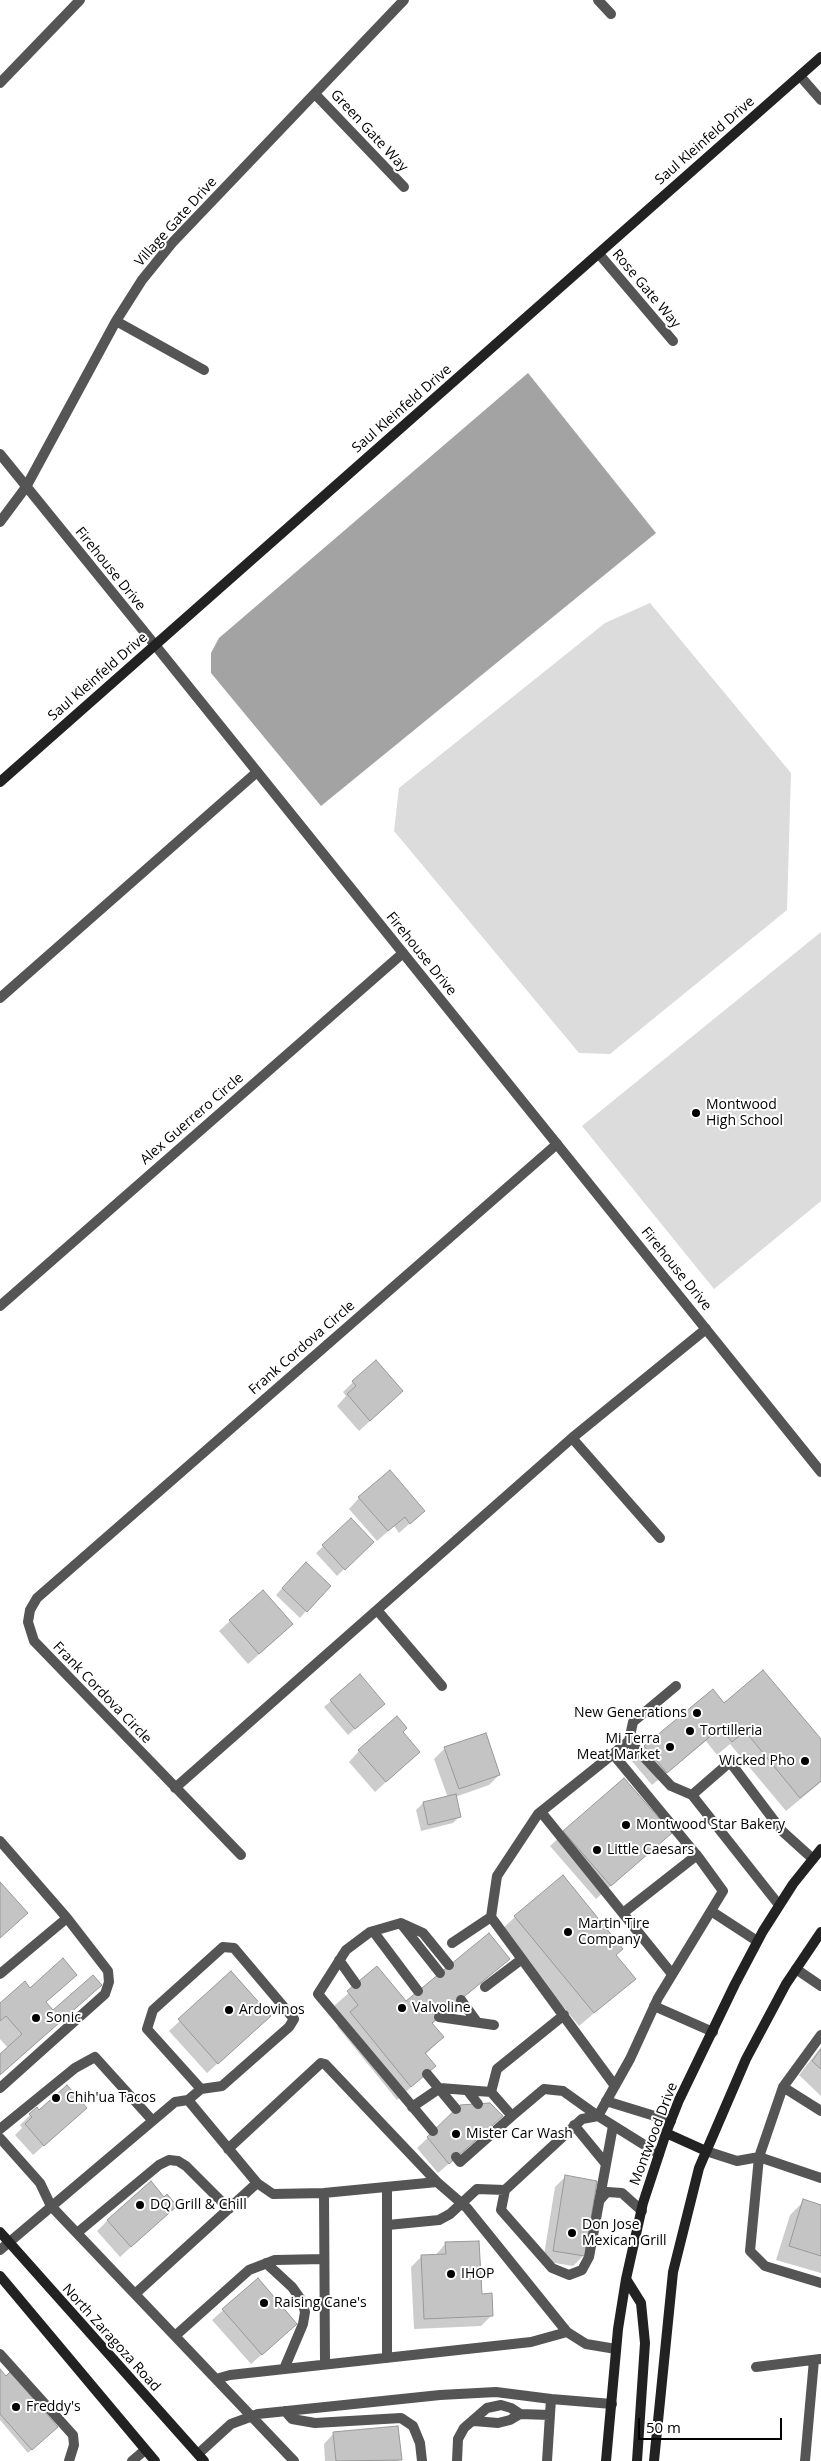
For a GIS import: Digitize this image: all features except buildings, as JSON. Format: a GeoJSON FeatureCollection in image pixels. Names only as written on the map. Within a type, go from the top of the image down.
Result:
{"type":"FeatureCollection","features":[{"type":"Feature","properties":{"kind":"main road","name":"Saul Kleinfeld Drive"},"geometry":{"type":"LineString","coordinates":[[0,782],[821,57]]}},
{"type":"Feature","properties":{"kind":"main road","name":"Montwood Drive"},"geometry":{"type":"LineString","coordinates":[[606,2461],[616,2349],[626,2279],[642,2211],[666,2133],[712,2032],[757,1941],[779,1905],[821,1849]]}},
{"type":"Feature","properties":{"kind":"main road"},"geometry":{"type":"LineString","coordinates":[[654,2461],[673,2272],[699,2168],[746,2059],[796,1969],[821,1932]]}},
{"type":"Feature","properties":{"kind":"main road"},"geometry":{"type":"LineString","coordinates":[[666,2133],[706,2151]]}},
{"type":"Feature","properties":{"kind":"main road","name":"North Zaragoza Road"},"geometry":{"type":"LineString","coordinates":[[0,2232],[201,2458]]}},
{"type":"Feature","properties":{"kind":"main road"},"geometry":{"type":"LineString","coordinates":[[0,2276],[155,2461]]}},
{"type":"Feature","properties":{"kind":"main road"},"geometry":{"type":"LineString","coordinates":[[626,2279],[641,2303],[645,2343],[637,2461]]}},
{"type":"Feature","properties":{"kind":"street"},"geometry":{"type":"LineString","coordinates":[[0,83],[80,0]]}},
{"type":"Feature","properties":{"kind":"street","name":"Village Gate Drive"},"geometry":{"type":"LineString","coordinates":[[0,522],[26,487],[116,321],[142,280],[172,243],[404,0]]}},
{"type":"Feature","properties":{"kind":"street"},"geometry":{"type":"LineString","coordinates":[[598,0],[611,14]]}},
{"type":"Feature","properties":{"kind":"street"},"geometry":{"type":"LineString","coordinates":[[800,76],[821,100]]}},
{"type":"Feature","properties":{"kind":"street","name":"Green Gate Way"},"geometry":{"type":"LineString","coordinates":[[315,94],[404,187]]}},
{"type":"Feature","properties":{"kind":"street","name":"Rose Gate Way"},"geometry":{"type":"LineString","coordinates":[[599,254],[673,341]]}},
{"type":"Feature","properties":{"kind":"street"},"geometry":{"type":"LineString","coordinates":[[116,321],[204,370]]}},
{"type":"Feature","properties":{"kind":"street","name":"Firehouse Drive"},"geometry":{"type":"LineString","coordinates":[[0,454],[821,1472]]}},
{"type":"Feature","properties":{"kind":"street"},"geometry":{"type":"LineString","coordinates":[[0,998],[257,772]]}},
{"type":"Feature","properties":{"kind":"street","name":"Alex Guerrero Circle"},"geometry":{"type":"LineString","coordinates":[[0,1306],[402,953]]}},
{"type":"Feature","properties":{"kind":"street","name":"Frank Cordova Circle"},"geometry":{"type":"LineString","coordinates":[[241,1855],[174,1788],[34,1641],[28,1622],[30,1610],[37,1598],[557,1144]]}},
{"type":"Feature","properties":{"kind":"street"},"geometry":{"type":"LineString","coordinates":[[174,1788],[572,1438],[706,1329]]}},
{"type":"Feature","properties":{"kind":"street"},"geometry":{"type":"LineString","coordinates":[[572,1438],[660,1538]]}},
{"type":"Feature","properties":{"kind":"street"},"geometry":{"type":"LineString","coordinates":[[377,1610],[442,1686]]}},
{"type":"Feature","properties":{"kind":"street"},"geometry":{"type":"LineString","coordinates":[[615,2086],[491,1917],[497,1876],[541,1812],[630,1741],[633,1722],[676,1686]]}},
{"type":"Feature","properties":{"kind":"street"},"geometry":{"type":"LineString","coordinates":[[630,1741],[671,1786],[692,1795],[779,1905]]}},
{"type":"Feature","properties":{"kind":"street"},"geometry":{"type":"LineString","coordinates":[[598,2116],[615,2086],[654,2006],[723,1891],[613,1754]]}},
{"type":"Feature","properties":{"kind":"street"},"geometry":{"type":"LineString","coordinates":[[692,1795],[730,1762],[782,1831],[813,1859]]}},
{"type":"Feature","properties":{"kind":"street"},"geometry":{"type":"LineString","coordinates":[[541,1812],[672,1974]]}},
{"type":"Feature","properties":{"kind":"street"},"geometry":{"type":"LineString","coordinates":[[0,1841],[67,1918],[108,1971],[109,1982],[105,1994],[0,2088]]}},
{"type":"Feature","properties":{"kind":"street"},"geometry":{"type":"LineString","coordinates":[[623,1913],[696,1855]]}},
{"type":"Feature","properties":{"kind":"street"},"geometry":{"type":"LineString","coordinates":[[710,1911],[757,1941]]}},
{"type":"Feature","properties":{"kind":"street"},"geometry":{"type":"LineString","coordinates":[[452,1943],[491,1917]]}},
{"type":"Feature","properties":{"kind":"street"},"geometry":{"type":"LineString","coordinates":[[0,1974],[67,1918]]}},
{"type":"Feature","properties":{"kind":"street"},"geometry":{"type":"LineString","coordinates":[[401,1923],[440,1973]]}},
{"type":"Feature","properties":{"kind":"street"},"geometry":{"type":"LineString","coordinates":[[433,2131],[318,1994],[346,1950],[373,1931],[401,1923],[423,1933],[449,1965]]}},
{"type":"Feature","properties":{"kind":"street"},"geometry":{"type":"LineString","coordinates":[[373,1931],[418,1991]]}},
{"type":"Feature","properties":{"kind":"street"},"geometry":{"type":"LineString","coordinates":[[0,2250],[175,2102],[188,2100],[201,2090],[222,2086],[289,2027],[294,2018],[234,1948],[222,1947],[153,2010],[147,2028],[201,2090]]}},
{"type":"Feature","properties":{"kind":"street"},"geometry":{"type":"LineString","coordinates":[[484,1988],[522,1959]]}},
{"type":"Feature","properties":{"kind":"street"},"geometry":{"type":"LineString","coordinates":[[339,1960],[356,1984]]}},
{"type":"Feature","properties":{"kind":"street"},"geometry":{"type":"LineString","coordinates":[[796,1969],[821,1986]]}},
{"type":"Feature","properties":{"kind":"street"},"geometry":{"type":"LineString","coordinates":[[461,2000],[477,2022]]}},
{"type":"Feature","properties":{"kind":"street"},"geometry":{"type":"LineString","coordinates":[[654,2006],[712,2032]]}},
{"type":"Feature","properties":{"kind":"street"},"geometry":{"type":"LineString","coordinates":[[490,2092],[497,2069],[564,2016]]}},
{"type":"Feature","properties":{"kind":"street"},"geometry":{"type":"LineString","coordinates":[[439,2017],[494,2025]]}},
{"type":"Feature","properties":{"kind":"street"},"geometry":{"type":"LineString","coordinates":[[821,2035],[783,2087],[759,2157],[750,2251],[765,2266],[821,2283]]}},
{"type":"Feature","properties":{"kind":"street"},"geometry":{"type":"LineString","coordinates":[[0,2129],[75,2068],[95,2057],[152,2120]]}},
{"type":"Feature","properties":{"kind":"street"},"geometry":{"type":"LineString","coordinates":[[228,2149],[321,2063],[325,2064],[437,2182],[462,2203],[567,2332],[586,2344],[616,2349]]}},
{"type":"Feature","properties":{"kind":"street"},"geometry":{"type":"LineString","coordinates":[[428,2074],[456,2109]]}},
{"type":"Feature","properties":{"kind":"street"},"geometry":{"type":"LineString","coordinates":[[783,2087],[821,2111]]}},
{"type":"Feature","properties":{"kind":"street"},"geometry":{"type":"LineString","coordinates":[[412,2107],[440,2088],[490,2092],[512,2116]]}},
{"type":"Feature","properties":{"kind":"street"},"geometry":{"type":"LineString","coordinates":[[456,2157],[460,2162],[496,2126],[512,2116],[544,2089],[563,2091],[613,2126],[659,2154]]}},
{"type":"Feature","properties":{"kind":"street"},"geometry":{"type":"LineString","coordinates":[[467,2090],[478,2104]]}},
{"type":"Feature","properties":{"kind":"street"},"geometry":{"type":"LineString","coordinates":[[188,2100],[257,2183],[273,2194],[324,2193],[437,2182]]}},
{"type":"Feature","properties":{"kind":"street"},"geometry":{"type":"LineString","coordinates":[[606,2102],[671,2121]]}},
{"type":"Feature","properties":{"kind":"street"},"geometry":{"type":"LineString","coordinates":[[598,2116],[582,2118],[505,2190],[501,2210],[552,2268],[568,2275],[582,2270],[589,2257],[613,2126]]}},
{"type":"Feature","properties":{"kind":"street"},"geometry":{"type":"LineString","coordinates":[[574,2125],[606,2164]]}},
{"type":"Feature","properties":{"kind":"street"},"geometry":{"type":"LineString","coordinates":[[0,2138],[40,2183],[51,2206],[294,2461]]}},
{"type":"Feature","properties":{"kind":"street"},"geometry":{"type":"LineString","coordinates":[[706,2151],[737,2160],[759,2157],[821,2178]]}},
{"type":"Feature","properties":{"kind":"street"},"geometry":{"type":"LineString","coordinates":[[77,2233],[159,2165],[169,2160],[178,2161],[186,2166],[228,2209]]}},
{"type":"Feature","properties":{"kind":"street"},"geometry":{"type":"LineString","coordinates":[[135,2294],[257,2183]]}},
{"type":"Feature","properties":{"kind":"street"},"geometry":{"type":"LineString","coordinates":[[387,2187],[387,2358]]}},
{"type":"Feature","properties":{"kind":"street"},"geometry":{"type":"LineString","coordinates":[[388,2225],[439,2220],[450,2214],[477,2188],[505,2190]]}},
{"type":"Feature","properties":{"kind":"street"},"geometry":{"type":"LineString","coordinates":[[600,2200],[607,2192],[622,2193],[642,2211]]}},
{"type":"Feature","properties":{"kind":"street"},"geometry":{"type":"LineString","coordinates":[[324,2193],[324,2364]]}},
{"type":"Feature","properties":{"kind":"street"},"geometry":{"type":"LineString","coordinates":[[175,2336],[249,2270],[266,2263],[292,2258],[324,2259]]}},
{"type":"Feature","properties":{"kind":"street"},"geometry":{"type":"LineString","coordinates":[[266,2263],[292,2288],[302,2301],[305,2312],[303,2324],[284,2369]]}},
{"type":"Feature","properties":{"kind":"street"},"geometry":{"type":"LineString","coordinates":[[216,2379],[230,2375],[532,2342],[567,2332]]}},
{"type":"Feature","properties":{"kind":"street"},"geometry":{"type":"LineString","coordinates":[[0,2354],[73,2435],[74,2445],[72,2457],[69,2461]]}},
{"type":"Feature","properties":{"kind":"street"},"geometry":{"type":"LineString","coordinates":[[756,2367],[818,2360],[805,2461]]}},
{"type":"Feature","properties":{"kind":"street"},"geometry":{"type":"LineString","coordinates":[[201,2458],[231,2424],[251,2415],[440,2395],[496,2392],[612,2404]]}},
{"type":"Feature","properties":{"kind":"street"},"geometry":{"type":"LineString","coordinates":[[547,2461],[551,2399]]}},
{"type":"Feature","properties":{"kind":"street"},"geometry":{"type":"LineString","coordinates":[[457,2461],[458,2439],[464,2428],[487,2408],[501,2406],[511,2408],[520,2414],[550,2415]]}},
{"type":"Feature","properties":{"kind":"street"},"geometry":{"type":"LineString","coordinates":[[285,2411],[292,2419],[315,2423],[401,2418],[412,2426],[420,2443],[422,2461]]}},
{"type":"Feature","properties":{"kind":"street"},"geometry":{"type":"LineString","coordinates":[[474,2421],[498,2423],[510,2420],[520,2414]]}},
{"type":"Feature","properties":{"kind":"street"},"geometry":{"type":"LineString","coordinates":[[132,2461],[145,2450]]}},
{"type":"Feature","properties":{"kind":"shaded area"},"geometry":{"type":"Polygon","coordinates":[[[528,373],[656,533],[321,806],[211,673],[211,653],[219,638],[528,373]]]}},
{"type":"Feature","properties":{"kind":"shaded area"},"geometry":{"type":"Polygon","coordinates":[[[650,603],[791,773],[787,910],[610,1054],[579,1053],[394,831],[399,788],[605,623],[650,603]]]}},
{"type":"Feature","properties":{"kind":"shaded area"},"geometry":{"type":"Polygon","coordinates":[[[821,932],[821,1201],[714,1289],[582,1126],[821,932]]]}},
{"type":"Feature","properties":{"kind":"place","name":"Montwood High School"},"geometry":{"type":"Point","coordinates":[696,1113]}},
{"type":"Feature","properties":{"kind":"place","name":"New Generations"},"geometry":{"type":"Point","coordinates":[697,1713]}},
{"type":"Feature","properties":{"kind":"place","name":"Tortilleria"},"geometry":{"type":"Point","coordinates":[690,1731]}},
{"type":"Feature","properties":{"kind":"place","name":"Mi Terra Meat Market"},"geometry":{"type":"Point","coordinates":[670,1747]}},
{"type":"Feature","properties":{"kind":"place","name":"Wicked Pho"},"geometry":{"type":"Point","coordinates":[805,1761]}},
{"type":"Feature","properties":{"kind":"place","name":"Montwood Star Bakery"},"geometry":{"type":"Point","coordinates":[626,1825]}},
{"type":"Feature","properties":{"kind":"place","name":"Little Caesars"},"geometry":{"type":"Point","coordinates":[597,1850]}},
{"type":"Feature","properties":{"kind":"place","name":"Martin Tire Company"},"geometry":{"type":"Point","coordinates":[568,1932]}},
{"type":"Feature","properties":{"kind":"place","name":"Valvoline"},"geometry":{"type":"Point","coordinates":[402,2008]}},
{"type":"Feature","properties":{"kind":"place","name":"Ardovinos"},"geometry":{"type":"Point","coordinates":[229,2010]}},
{"type":"Feature","properties":{"kind":"place","name":"Sonic"},"geometry":{"type":"Point","coordinates":[36,2018]}},
{"type":"Feature","properties":{"kind":"place","name":"Chih'ua Tacos"},"geometry":{"type":"Point","coordinates":[56,2098]}},
{"type":"Feature","properties":{"kind":"place","name":"Mister Car Wash"},"geometry":{"type":"Point","coordinates":[456,2134]}},
{"type":"Feature","properties":{"kind":"place","name":"DQ Grill & Chill"},"geometry":{"type":"Point","coordinates":[140,2205]}},
{"type":"Feature","properties":{"kind":"place","name":"Don Jose Mexican Grill"},"geometry":{"type":"Point","coordinates":[572,2233]}},
{"type":"Feature","properties":{"kind":"place","name":"IHOP"},"geometry":{"type":"Point","coordinates":[451,2274]}},
{"type":"Feature","properties":{"kind":"place","name":"Raising Cane's"},"geometry":{"type":"Point","coordinates":[264,2303]}},
{"type":"Feature","properties":{"kind":"place","name":"Freddy's"},"geometry":{"type":"Point","coordinates":[16,2407]}}]}
